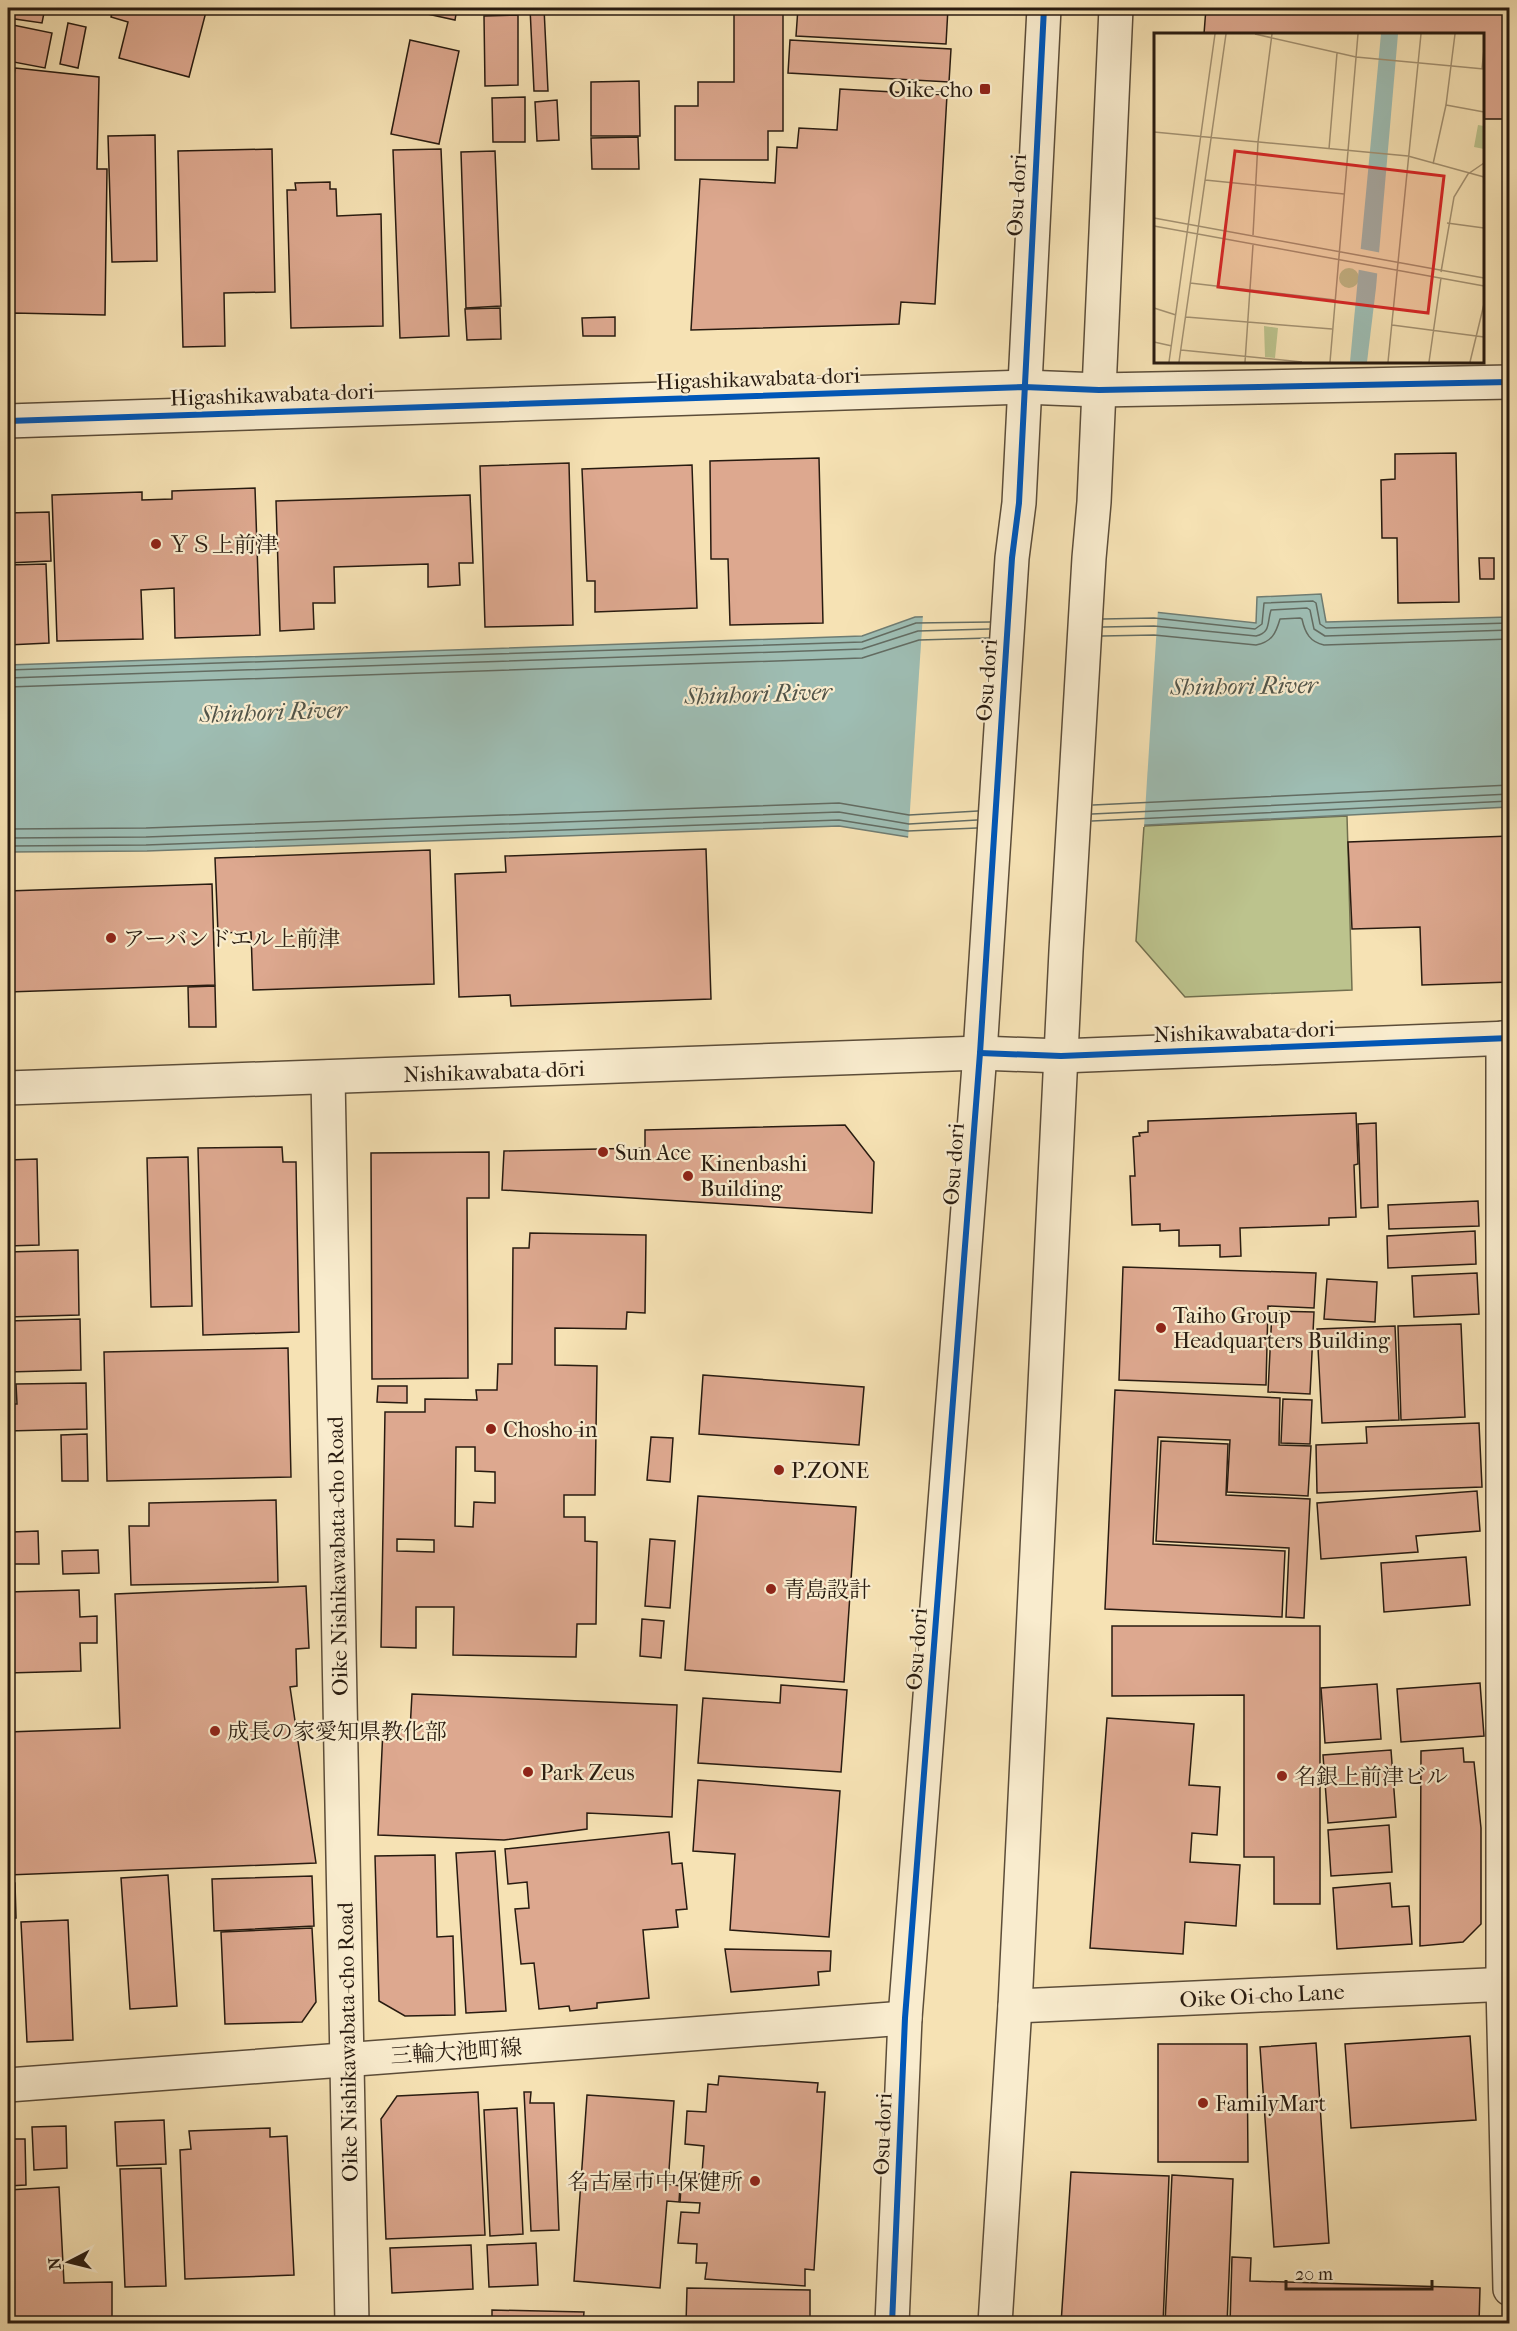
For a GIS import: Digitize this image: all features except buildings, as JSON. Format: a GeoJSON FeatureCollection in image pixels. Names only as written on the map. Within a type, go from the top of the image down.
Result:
{"type":"FeatureCollection","features":[{"type":"Feature","properties":{"kind":"street","name":"Osu-dori"},"geometry":{"type":"LineString","coordinates":[[892,2324],[905,2018],[980,1053],[1012,558],[1020,503],[1044,8]]}},
{"type":"Feature","properties":{"kind":"street"},"geometry":{"type":"LineString","coordinates":[[995,2324],[1015,2006],[1067,945],[1094,502],[1116,8]]}},
{"type":"Feature","properties":{"kind":"street","name":"Higashikawabata-dori"},"geometry":{"type":"LineString","coordinates":[[8,421],[1024,387],[1099,390],[1509,382]]}},
{"type":"Feature","properties":{"kind":"street"},"geometry":{"type":"LineString","coordinates":[[1506,1038],[1506,1984],[1509,2289]]}},
{"type":"Feature","properties":{"kind":"street","name":"Nishikawabata-dori"},"geometry":{"type":"LineString","coordinates":[[980,1053],[1061,1056],[1506,1038]]}},
{"type":"Feature","properties":{"kind":"street","name":"Nishikawabata-dōri"},"geometry":{"type":"LineString","coordinates":[[8,1088],[980,1053]]}},
{"type":"Feature","properties":{"kind":"street","name":"Oike Nishikawabata-cho Road"},"geometry":{"type":"LineString","coordinates":[[328,1077],[352,2324]]}},
{"type":"Feature","properties":{"kind":"street","name":"Oike Oi-cho Lane"},"geometry":{"type":"LineString","coordinates":[[1015,2006],[1506,1984]]}},
{"type":"Feature","properties":{"kind":"street","name":"三輪大池町線"},"geometry":{"type":"LineString","coordinates":[[8,2085],[905,2018]]}},
{"type":"Feature","properties":{"kind":"green space"},"geometry":{"type":"Polygon","coordinates":[[[1347,816],[1352,990],[1185,997],[1136,941],[1144,826],[1347,816]]]}},
{"type":"Feature","properties":{"kind":"water","name":"Shinhori River"},"geometry":{"type":"Polygon","coordinates":[[[1321,594],[1326,622],[1509,617],[1509,807],[908,837],[839,826],[147,851],[8,852],[8,665],[862,636],[915,617],[1154,612],[1256,623],[1257,597],[1321,594]]]}},
{"type":"Feature","properties":{"kind":"pier"},"geometry":{"type":"Polygon","coordinates":[[[1158,609],[1144,827],[908,840],[923,614],[1158,609]]]}},
{"type":"Feature","properties":{"kind":"cycle path"},"geometry":{"type":"LineString","coordinates":[[892,2324],[905,2018],[980,1053],[1012,558],[1019,503],[1044,8]]}},
{"type":"Feature","properties":{"kind":"cycle path"},"geometry":{"type":"LineString","coordinates":[[8,421],[1024,387],[1099,390],[1510,382]]}},
{"type":"Feature","properties":{"kind":"cycle path"},"geometry":{"type":"LineString","coordinates":[[980,1053],[1061,1056],[1510,1038]]}},
{"type":"Feature","properties":{"kind":"place","name":"Oike-cho"},"geometry":{"type":"Point","coordinates":[985,89]}},
{"type":"Feature","properties":{"kind":"place","name":"ＹＳ上前津"},"geometry":{"type":"Point","coordinates":[156,544]}},
{"type":"Feature","properties":{"kind":"place","name":"アーバンドエル上前津"},"geometry":{"type":"Point","coordinates":[111,938]}},
{"type":"Feature","properties":{"kind":"place","name":"Sun Ace"},"geometry":{"type":"Point","coordinates":[603,1152]}},
{"type":"Feature","properties":{"kind":"place","name":"Kinenbashi Building"},"geometry":{"type":"Point","coordinates":[688,1176]}},
{"type":"Feature","properties":{"kind":"place","name":"Taiho Group Headquarters Building"},"geometry":{"type":"Point","coordinates":[1161,1328]}},
{"type":"Feature","properties":{"kind":"place","name":"Chosho-in"},"geometry":{"type":"Point","coordinates":[491,1429]}},
{"type":"Feature","properties":{"kind":"place","name":"P.ZONE"},"geometry":{"type":"Point","coordinates":[779,1470]}},
{"type":"Feature","properties":{"kind":"place","name":"青島設計"},"geometry":{"type":"Point","coordinates":[771,1589]}},
{"type":"Feature","properties":{"kind":"place","name":"成長の家愛知県教化部"},"geometry":{"type":"Point","coordinates":[215,1731]}},
{"type":"Feature","properties":{"kind":"place","name":"Park Zeus"},"geometry":{"type":"Point","coordinates":[528,1772]}},
{"type":"Feature","properties":{"kind":"place","name":"名銀上前津ビル"},"geometry":{"type":"Point","coordinates":[1282,1776]}},
{"type":"Feature","properties":{"kind":"place","name":"FamilyMart"},"geometry":{"type":"Point","coordinates":[1203,2103]}},
{"type":"Feature","properties":{"kind":"place","name":"名古屋市中保健所"},"geometry":{"type":"Point","coordinates":[755,2181]}}]}
